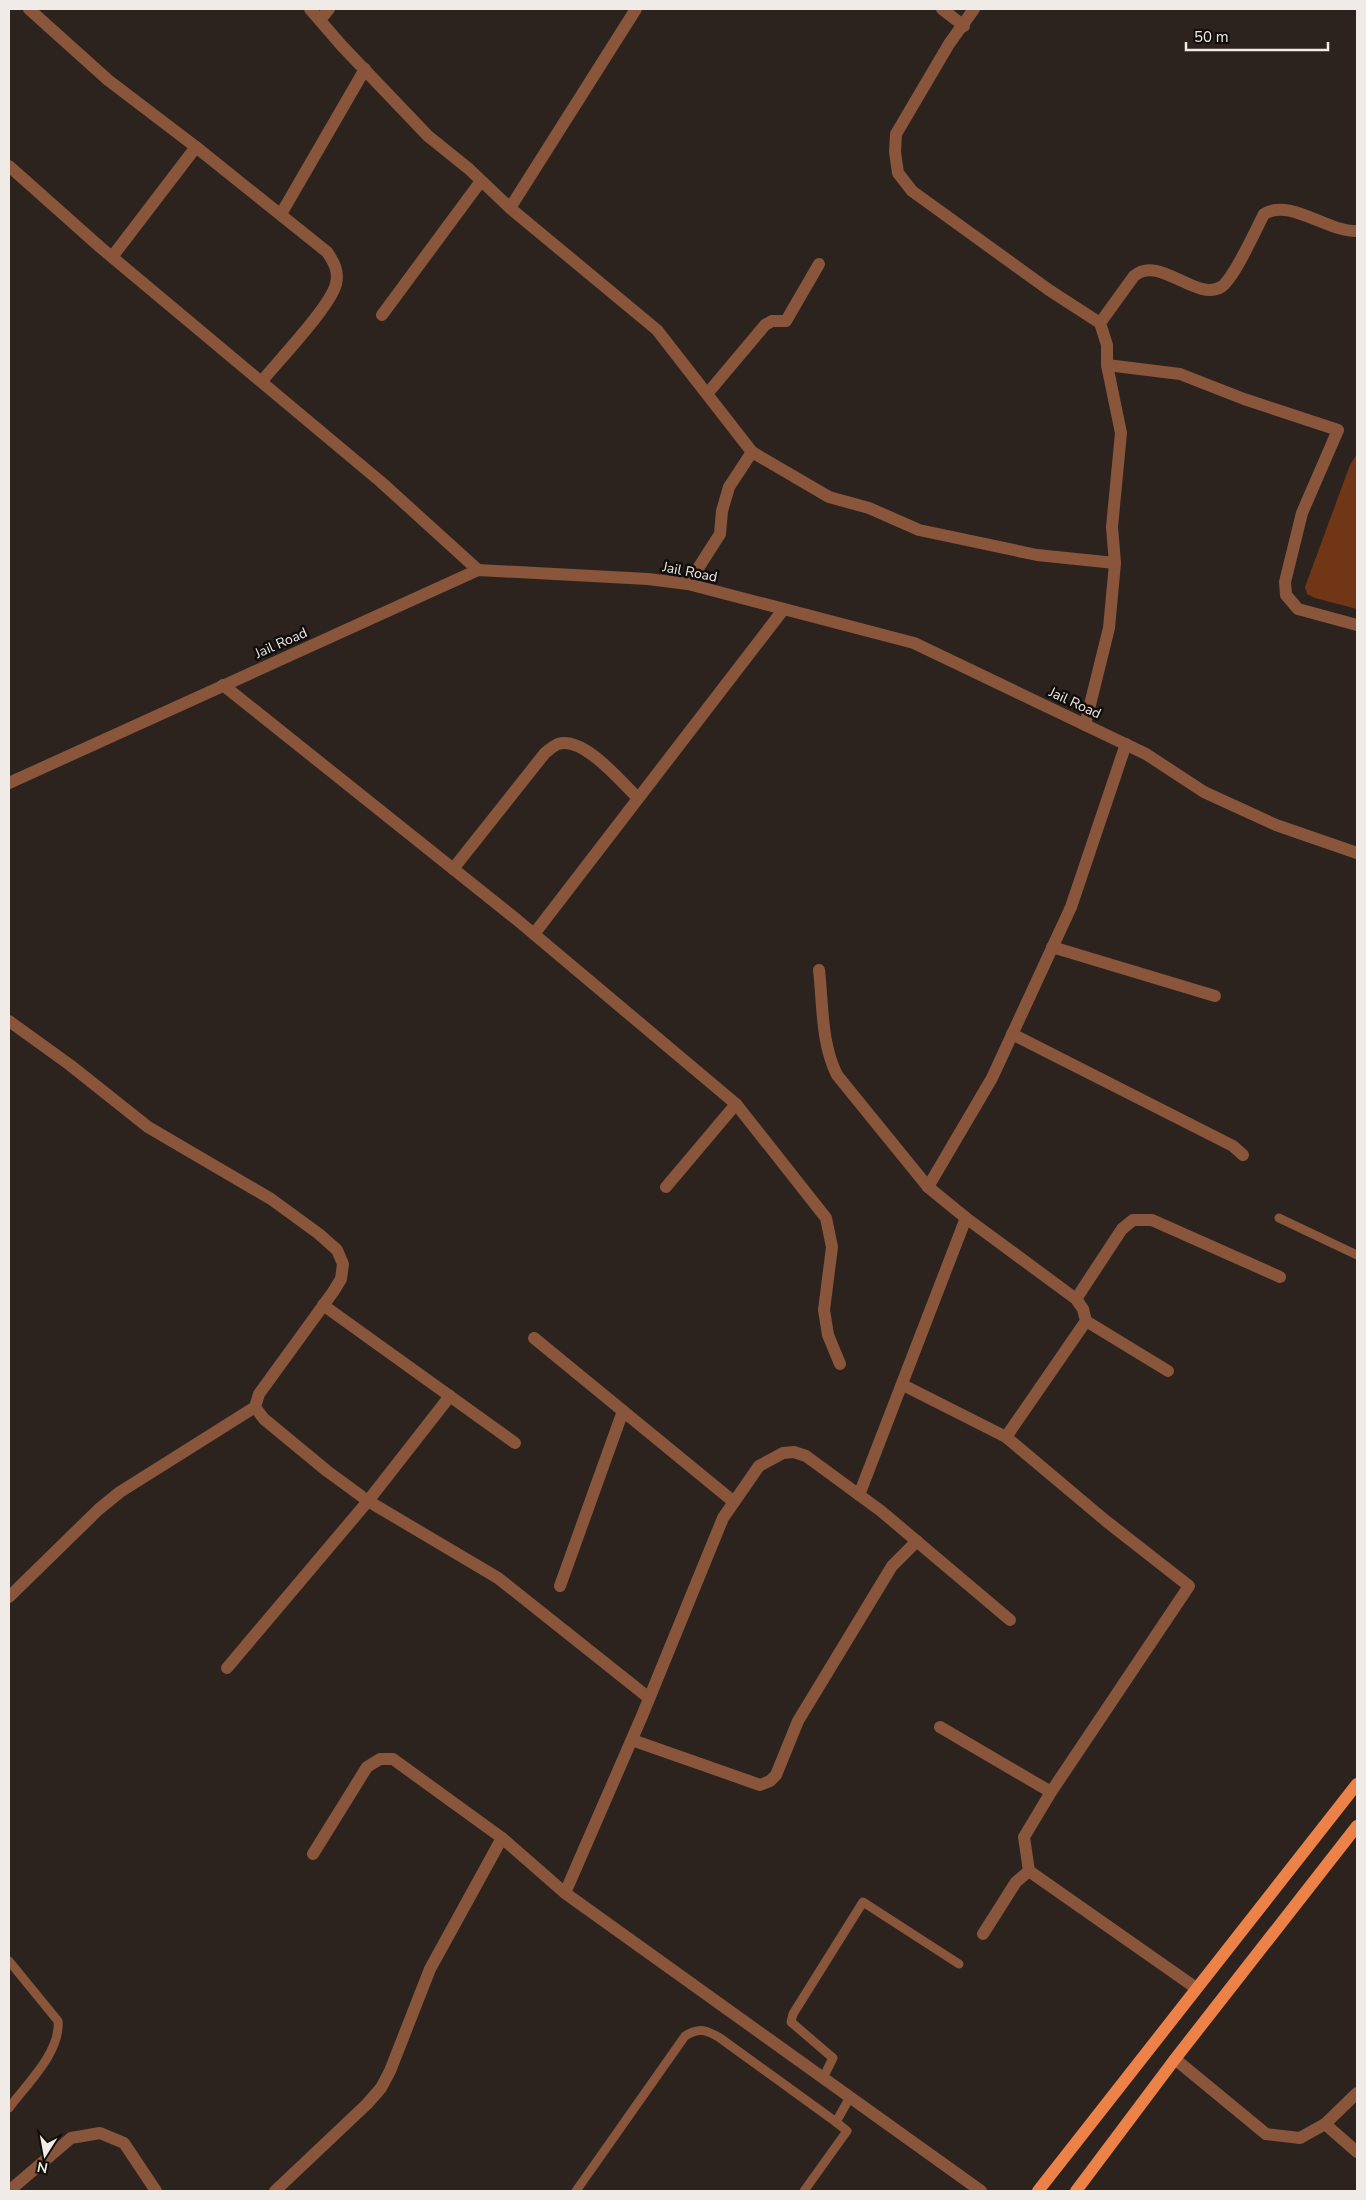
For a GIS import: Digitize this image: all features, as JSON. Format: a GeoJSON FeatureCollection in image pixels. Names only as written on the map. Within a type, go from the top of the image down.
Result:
{"type":"FeatureCollection","features":[{"type":"Feature","properties":{"kind":"main road"},"geometry":{"type":"LineString","coordinates":[[1038,2191],[1357,1784]]}},
{"type":"Feature","properties":{"kind":"main road"},"geometry":{"type":"LineString","coordinates":[[1076,2191],[1175,2058],[1357,1826]]}},
{"type":"Feature","properties":{"kind":"street"},"geometry":{"type":"LineString","coordinates":[[29,9],[108,80],[328,252],[336,266],[336,283],[328,300],[262,381]]}},
{"type":"Feature","properties":{"kind":"street"},"geometry":{"type":"LineString","coordinates":[[310,9],[428,136],[510,208],[657,330],[752,452],[829,497],[869,508],[919,530],[1037,555],[1114,563]]}},
{"type":"Feature","properties":{"kind":"street"},"geometry":{"type":"LineString","coordinates":[[320,20],[329,9]]}},
{"type":"Feature","properties":{"kind":"street"},"geometry":{"type":"LineString","coordinates":[[510,208],[636,9]]}},
{"type":"Feature","properties":{"kind":"street"},"geometry":{"type":"LineString","coordinates":[[942,9],[964,26]]}},
{"type":"Feature","properties":{"kind":"street"},"geometry":{"type":"LineString","coordinates":[[974,9],[964,26],[949,44],[896,134],[895,152],[898,173],[912,191],[1049,290],[1100,323],[1107,345],[1107,365],[1120,433],[1112,527],[1114,563],[1109,628],[1085,725]]}},
{"type":"Feature","properties":{"kind":"street"},"geometry":{"type":"LineString","coordinates":[[281,214],[365,68]]}},
{"type":"Feature","properties":{"kind":"street"},"geometry":{"type":"LineString","coordinates":[[112,257],[196,147]]}},
{"type":"Feature","properties":{"kind":"street"},"geometry":{"type":"LineString","coordinates":[[9,166],[112,257],[381,482],[478,570]]}},
{"type":"Feature","properties":{"kind":"street"},"geometry":{"type":"LineString","coordinates":[[382,315],[481,181]]}},
{"type":"Feature","properties":{"kind":"street"},"geometry":{"type":"LineString","coordinates":[[1100,323],[1134,276],[1141,270],[1153,269],[1208,290],[1221,287],[1232,275],[1264,214],[1273,209],[1286,209],[1346,232],[1357,231]]}},
{"type":"Feature","properties":{"kind":"street"},"geometry":{"type":"LineString","coordinates":[[707,394],[765,325],[772,321],[786,320],[819,264]]}},
{"type":"Feature","properties":{"kind":"street"},"geometry":{"type":"LineString","coordinates":[[1107,365],[1180,374],[1244,399],[1338,430],[1302,513],[1285,582],[1286,595],[1298,609],[1357,625]]}},
{"type":"Feature","properties":{"kind":"street"},"geometry":{"type":"LineString","coordinates":[[688,584],[720,534],[722,511],[729,487],[752,452]]}},
{"type":"Feature","properties":{"kind":"street","name":"Jail Road"},"geometry":{"type":"LineString","coordinates":[[9,783],[478,570],[688,584],[914,643],[1146,754],[1204,792],[1276,825],[1357,854]]}},
{"type":"Feature","properties":{"kind":"street"},"geometry":{"type":"LineString","coordinates":[[534,934],[782,610]]}},
{"type":"Feature","properties":{"kind":"street"},"geometry":{"type":"LineString","coordinates":[[223,685],[534,934],[736,1104],[826,1218],[832,1247],[824,1310],[828,1335],[840,1364]]}},
{"type":"Feature","properties":{"kind":"street"},"geometry":{"type":"LineString","coordinates":[[453,869],[545,753],[557,744],[567,743],[588,751],[638,798]]}},
{"type":"Feature","properties":{"kind":"street"},"geometry":{"type":"LineString","coordinates":[[928,1187],[992,1078],[1071,907],[1126,744]]}},
{"type":"Feature","properties":{"kind":"street"},"geometry":{"type":"LineString","coordinates":[[1052,947],[1215,996]]}},
{"type":"Feature","properties":{"kind":"street"},"geometry":{"type":"LineString","coordinates":[[819,970],[827,1047],[830,1060],[837,1075],[928,1187],[966,1218],[1076,1299],[1083,1309],[1086,1321],[1168,1371]]}},
{"type":"Feature","properties":{"kind":"street"},"geometry":{"type":"LineString","coordinates":[[9,1597],[98,1509],[120,1492],[255,1407],[258,1394],[264,1384],[341,1279],[343,1264],[336,1250],[325,1239],[271,1198],[148,1127],[70,1065],[11,1028]]}},
{"type":"Feature","properties":{"kind":"street"},"geometry":{"type":"LineString","coordinates":[[1012,1034],[1232,1146],[1242,1155]]}},
{"type":"Feature","properties":{"kind":"street"},"geometry":{"type":"LineString","coordinates":[[666,1187],[736,1104]]}},
{"type":"Feature","properties":{"kind":"street"},"geometry":{"type":"LineString","coordinates":[[859,1495],[966,1218]]}},
{"type":"Feature","properties":{"kind":"street"},"geometry":{"type":"LineString","coordinates":[[1076,1299],[1122,1229],[1133,1220],[1152,1220],[1280,1277]]}},
{"type":"Feature","properties":{"kind":"street"},"geometry":{"type":"LineString","coordinates":[[323,1305],[515,1443]]}},
{"type":"Feature","properties":{"kind":"street"},"geometry":{"type":"LineString","coordinates":[[1006,1437],[1086,1321]]}},
{"type":"Feature","properties":{"kind":"street"},"geometry":{"type":"LineString","coordinates":[[534,1338],[734,1502]]}},
{"type":"Feature","properties":{"kind":"street"},"geometry":{"type":"LineString","coordinates":[[903,1384],[1006,1437],[1189,1586],[1051,1792],[1024,1837],[1028,1871],[1196,1988]]}},
{"type":"Feature","properties":{"kind":"street"},"geometry":{"type":"LineString","coordinates":[[227,1668],[368,1501],[450,1396]]}},
{"type":"Feature","properties":{"kind":"street"},"geometry":{"type":"LineString","coordinates":[[255,1407],[264,1419],[327,1471],[368,1501],[498,1578],[649,1698]]}},
{"type":"Feature","properties":{"kind":"street"},"geometry":{"type":"LineString","coordinates":[[560,1586],[623,1411]]}},
{"type":"Feature","properties":{"kind":"street"},"geometry":{"type":"LineString","coordinates":[[565,1893],[632,1740],[722,1518],[759,1466],[783,1453],[794,1452],[806,1456],[859,1495],[1010,1620]]}},
{"type":"Feature","properties":{"kind":"street"},"geometry":{"type":"LineString","coordinates":[[632,1740],[760,1785],[770,1782],[776,1774],[798,1721],[892,1566],[916,1542]]}},
{"type":"Feature","properties":{"kind":"street"},"geometry":{"type":"LineString","coordinates":[[940,1727],[1051,1792]]}},
{"type":"Feature","properties":{"kind":"street"},"geometry":{"type":"LineString","coordinates":[[313,1854],[367,1768],[380,1758],[393,1760],[502,1838],[565,1893],[981,2191]]}},
{"type":"Feature","properties":{"kind":"street"},"geometry":{"type":"LineString","coordinates":[[275,2191],[367,2104],[381,2088],[390,2071],[430,1969],[502,1838]]}},
{"type":"Feature","properties":{"kind":"street"},"geometry":{"type":"LineString","coordinates":[[983,1934],[1016,1882],[1028,1871]]}},
{"type":"Feature","properties":{"kind":"street"},"geometry":{"type":"LineString","coordinates":[[1175,2058],[1266,2134],[1300,2138],[1325,2124],[1357,2093]]}},
{"type":"Feature","properties":{"kind":"street"},"geometry":{"type":"LineString","coordinates":[[1325,2124],[1357,2152]]}},
{"type":"Feature","properties":{"kind":"street"},"geometry":{"type":"LineString","coordinates":[[9,2191],[71,2138],[100,2134],[124,2143],[156,2191]]}},
{"type":"Feature","properties":{"kind":"lane"},"geometry":{"type":"LineString","coordinates":[[1279,1218],[1357,1255]]}},
{"type":"Feature","properties":{"kind":"lane"},"geometry":{"type":"LineString","coordinates":[[823,2078],[833,2058],[791,2022],[794,2014],[863,1902],[959,1964]]}},
{"type":"Feature","properties":{"kind":"lane"},"geometry":{"type":"LineString","coordinates":[[9,1961],[58,2022],[59,2032],[46,2060],[9,2108]]}},
{"type":"Feature","properties":{"kind":"lane"},"geometry":{"type":"LineString","coordinates":[[576,2191],[685,2036],[694,2030],[706,2030],[720,2038],[847,2131],[804,2191]]}},
{"type":"Feature","properties":{"kind":"lane"},"geometry":{"type":"LineString","coordinates":[[836,2122],[850,2098]]}},
{"type":"Feature","properties":{"kind":"shaded area"},"geometry":{"type":"Polygon","coordinates":[[[1357,454],[1357,609],[1315,598],[1307,594],[1305,587],[1350,465],[1357,454]]]}}]}
